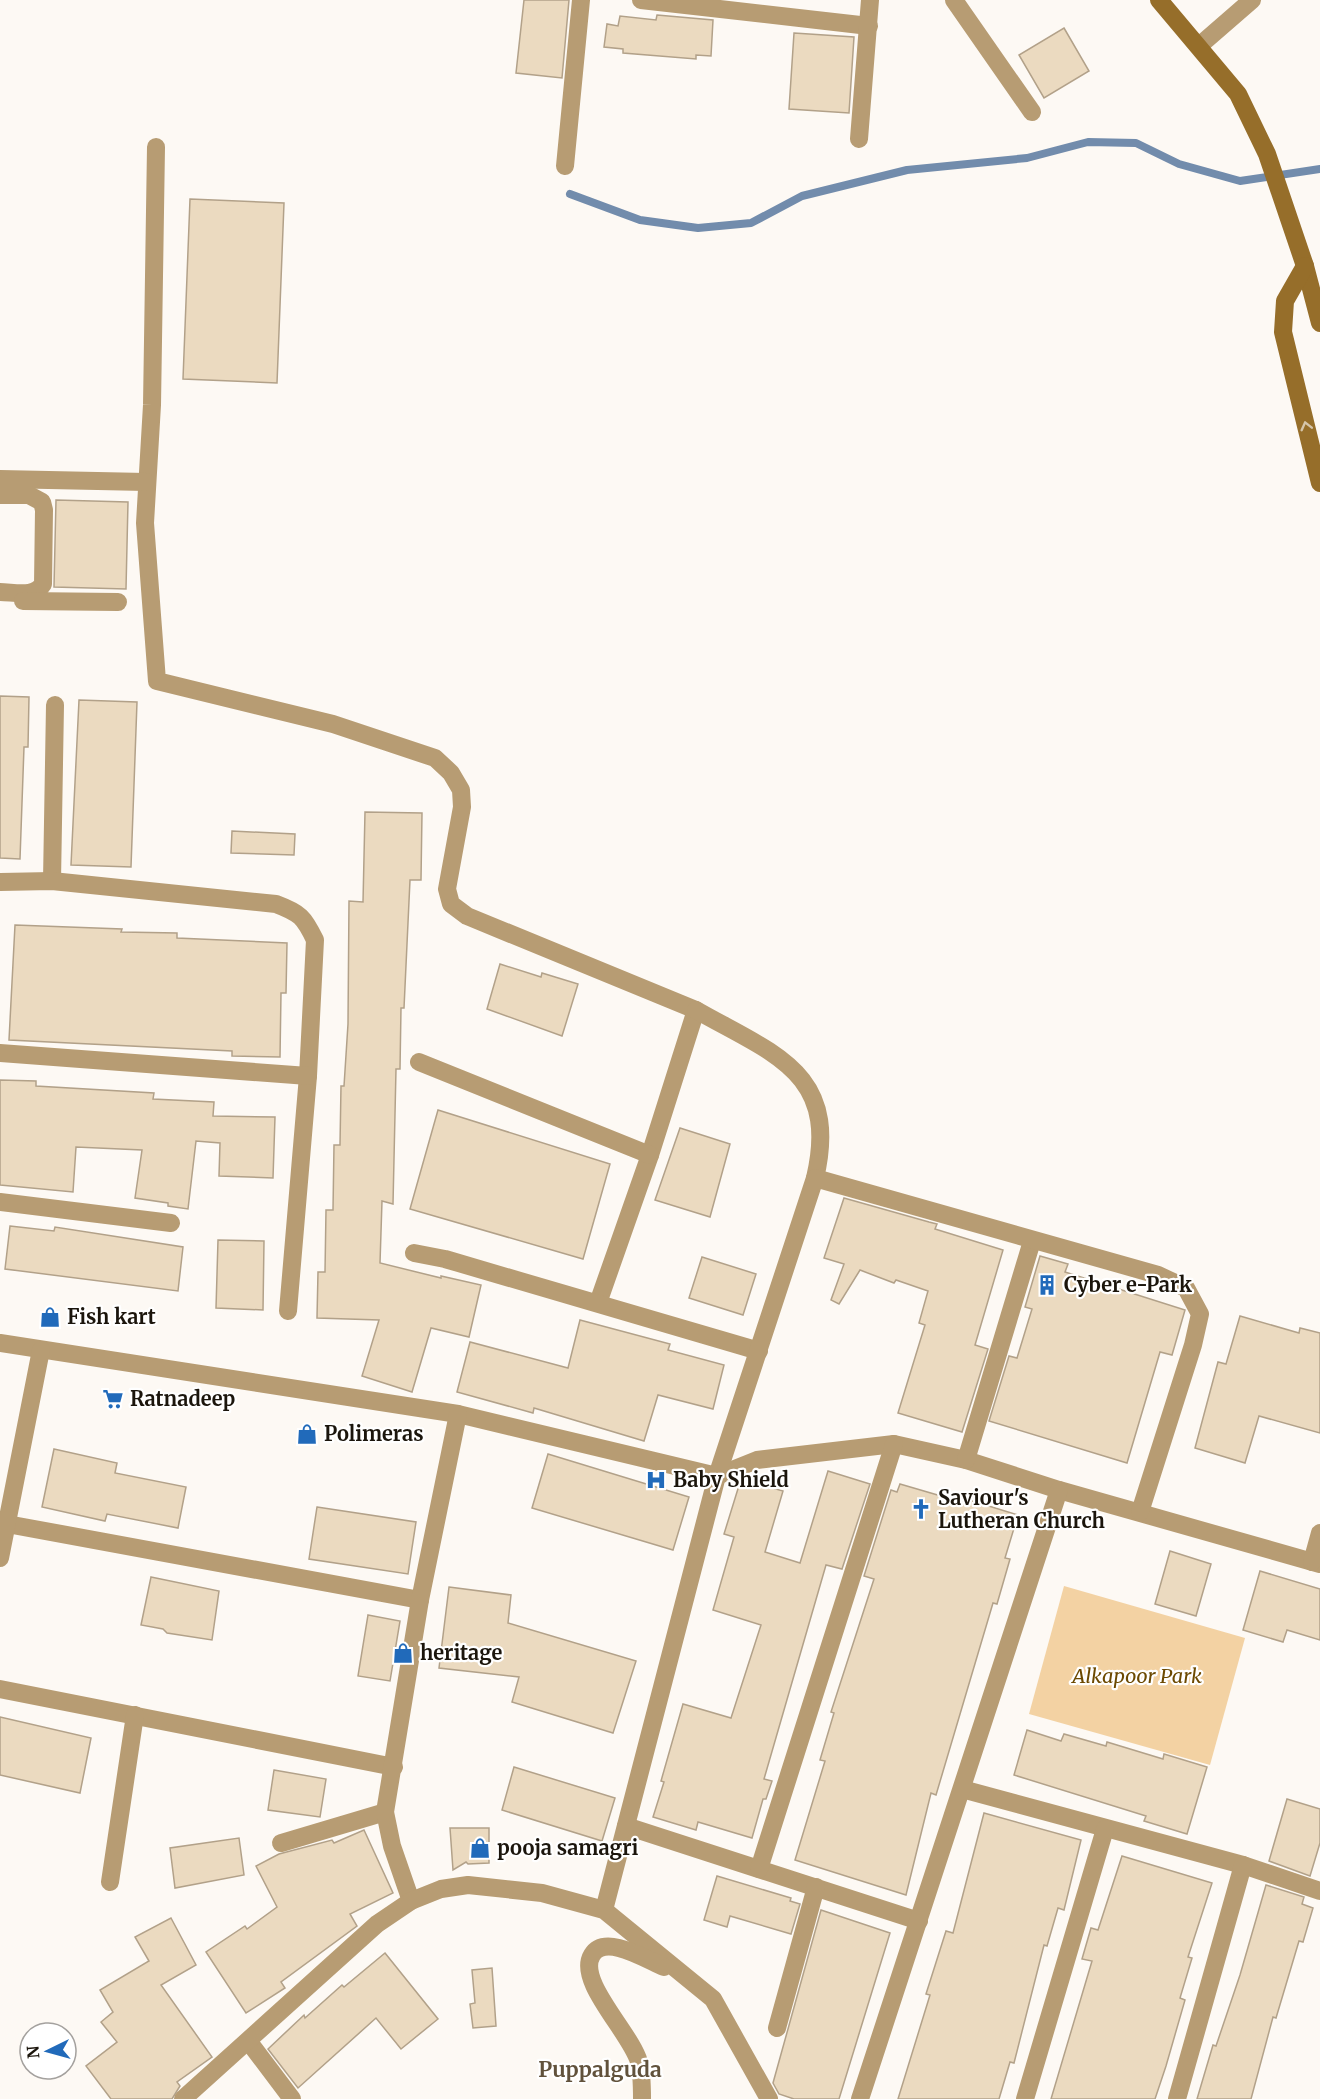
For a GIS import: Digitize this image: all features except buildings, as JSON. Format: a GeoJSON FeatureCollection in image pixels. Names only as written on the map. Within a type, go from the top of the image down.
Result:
{"type":"FeatureCollection","features":[{"type":"Feature","properties":{"kind":"street"},"geometry":{"type":"LineString","coordinates":[[565,166],[581,0]]}},
{"type":"Feature","properties":{"kind":"street"},"geometry":{"type":"LineString","coordinates":[[641,0],[869,26]]}},
{"type":"Feature","properties":{"kind":"street"},"geometry":{"type":"LineString","coordinates":[[860,139],[870,0]]}},
{"type":"Feature","properties":{"kind":"street"},"geometry":{"type":"LineString","coordinates":[[954,0],[1032,112]]}},
{"type":"Feature","properties":{"kind":"street"},"geometry":{"type":"LineString","coordinates":[[1159,0],[1238,94],[1267,154],[1305,266],[1320,322]]}},
{"type":"Feature","properties":{"kind":"street"},"geometry":{"type":"LineString","coordinates":[[1199,46],[1252,0]]}},
{"type":"Feature","properties":{"kind":"street"},"geometry":{"type":"LineString","coordinates":[[156,147],[152,405],[146,482],[146,523],[157,681],[333,724],[435,758],[451,773],[461,790],[462,807],[447,889],[451,904],[467,916],[696,1010],[782,1059],[804,1079],[816,1104],[821,1122],[820,1153],[815,1178],[717,1476],[604,1910]]}},
{"type":"Feature","properties":{"kind":"street"},"geometry":{"type":"LineString","coordinates":[[1305,266],[1285,301],[1283,332],[1320,483]]}},
{"type":"Feature","properties":{"kind":"street"},"geometry":{"type":"LineString","coordinates":[[0,479],[146,482]]}},
{"type":"Feature","properties":{"kind":"street"},"geometry":{"type":"LineString","coordinates":[[0,495],[36,497],[42,502],[44,510],[43,584],[39,591],[33,593],[0,592]]}},
{"type":"Feature","properties":{"kind":"street"},"geometry":{"type":"LineString","coordinates":[[0,601],[118,602]]}},
{"type":"Feature","properties":{"kind":"street"},"geometry":{"type":"LineString","coordinates":[[52,881],[55,705]]}},
{"type":"Feature","properties":{"kind":"street"},"geometry":{"type":"LineString","coordinates":[[0,882],[52,881],[276,904],[298,912],[315,940],[308,1076],[288,1311]]}},
{"type":"Feature","properties":{"kind":"street"},"geometry":{"type":"LineString","coordinates":[[598,1303],[650,1155],[696,1010]]}},
{"type":"Feature","properties":{"kind":"street"},"geometry":{"type":"LineString","coordinates":[[0,1053],[308,1076]]}},
{"type":"Feature","properties":{"kind":"street"},"geometry":{"type":"LineString","coordinates":[[419,1062],[650,1155]]}},
{"type":"Feature","properties":{"kind":"street"},"geometry":{"type":"LineString","coordinates":[[815,1178],[1158,1275],[1186,1287],[1200,1314],[1193,1345],[1140,1512]]}},
{"type":"Feature","properties":{"kind":"street"},"geometry":{"type":"LineString","coordinates":[[0,1202],[171,1223]]}},
{"type":"Feature","properties":{"kind":"street"},"geometry":{"type":"LineString","coordinates":[[966,1460],[1032,1240]]}},
{"type":"Feature","properties":{"kind":"street"},"geometry":{"type":"LineString","coordinates":[[414,1253],[445,1258],[759,1351]]}},
{"type":"Feature","properties":{"kind":"street"},"geometry":{"type":"LineString","coordinates":[[0,1343],[458,1414],[717,1476],[757,1460],[894,1444],[966,1460],[1059,1490],[1316,1563],[1320,1533]]}},
{"type":"Feature","properties":{"kind":"street"},"geometry":{"type":"LineString","coordinates":[[0,1558],[41,1350]]}},
{"type":"Feature","properties":{"kind":"street"},"geometry":{"type":"LineString","coordinates":[[411,1901],[392,1846],[385,1812],[420,1600],[458,1414]]}},
{"type":"Feature","properties":{"kind":"street"},"geometry":{"type":"LineString","coordinates":[[759,1869],[894,1444]]}},
{"type":"Feature","properties":{"kind":"street"},"geometry":{"type":"LineString","coordinates":[[860,2099],[1059,1490]]}},
{"type":"Feature","properties":{"kind":"street"},"geometry":{"type":"LineString","coordinates":[[7,1524],[420,1600]]}},
{"type":"Feature","properties":{"kind":"street"},"geometry":{"type":"LineString","coordinates":[[0,1689],[394,1767]]}},
{"type":"Feature","properties":{"kind":"street"},"geometry":{"type":"LineString","coordinates":[[110,1882],[135,1715]]}},
{"type":"Feature","properties":{"kind":"street"},"geometry":{"type":"LineString","coordinates":[[962,1789],[1243,1865],[1320,1891]]}},
{"type":"Feature","properties":{"kind":"street"},"geometry":{"type":"LineString","coordinates":[[281,1843],[385,1812]]}},
{"type":"Feature","properties":{"kind":"street"},"geometry":{"type":"LineString","coordinates":[[626,1826],[919,1921]]}},
{"type":"Feature","properties":{"kind":"street"},"geometry":{"type":"LineString","coordinates":[[1025,2099],[1105,1829]]}},
{"type":"Feature","properties":{"kind":"street"},"geometry":{"type":"LineString","coordinates":[[1177,2099],[1243,1865]]}},
{"type":"Feature","properties":{"kind":"street"},"geometry":{"type":"LineString","coordinates":[[183,2099],[378,1924],[411,1901],[441,1889],[468,1885],[542,1893],[604,1910],[713,1999],[769,2099]]}},
{"type":"Feature","properties":{"kind":"street"},"geometry":{"type":"LineString","coordinates":[[777,2028],[816,1887]]}},
{"type":"Feature","properties":{"kind":"street"},"geometry":{"type":"LineString","coordinates":[[642,2099],[639,2061],[624,2030],[590,1981],[589,1967],[592,1954],[604,1946],[618,1947],[687,1978]]}},
{"type":"Feature","properties":{"kind":"street"},"geometry":{"type":"LineString","coordinates":[[249,2042],[292,2099]]}},
{"type":"Feature","properties":{"kind":"green space","name":"Alkapoor Park"},"geometry":{"type":"Polygon","coordinates":[[[1064,1586],[1245,1638],[1210,1765],[1029,1714],[1064,1586]]]}},
{"type":"Feature","properties":{"kind":"waterway"},"geometry":{"type":"LineString","coordinates":[[570,194],[640,220],[698,228],[751,223],[802,196],[907,170],[1027,158],[1088,142],[1136,143],[1179,164],[1240,181],[1320,169]]}},
{"type":"Feature","properties":{"kind":"place","name":"Cyber e-Park"},"geometry":{"type":"Point","coordinates":[1047,1285]}},
{"type":"Feature","properties":{"kind":"place","name":"Fish kart"},"geometry":{"type":"Point","coordinates":[50,1317]}},
{"type":"Feature","properties":{"kind":"place","name":"Ratnadeep"},"geometry":{"type":"Point","coordinates":[113,1399]}},
{"type":"Feature","properties":{"kind":"place","name":"Polimeras"},"geometry":{"type":"Point","coordinates":[307,1434]}},
{"type":"Feature","properties":{"kind":"place","name":"Baby Shield"},"geometry":{"type":"Point","coordinates":[656,1480]}},
{"type":"Feature","properties":{"kind":"place","name":"Saviour's Lutheran Church"},"geometry":{"type":"Point","coordinates":[921,1509]}},
{"type":"Feature","properties":{"kind":"place","name":"heritage"},"geometry":{"type":"Point","coordinates":[403,1653]}},
{"type":"Feature","properties":{"kind":"place","name":"pooja samagri"},"geometry":{"type":"Point","coordinates":[480,1848]}},
{"type":"Feature","properties":{"kind":"district","name":"Puppalguda"},"geometry":{"type":"Point","coordinates":[600,2070]}}]}
